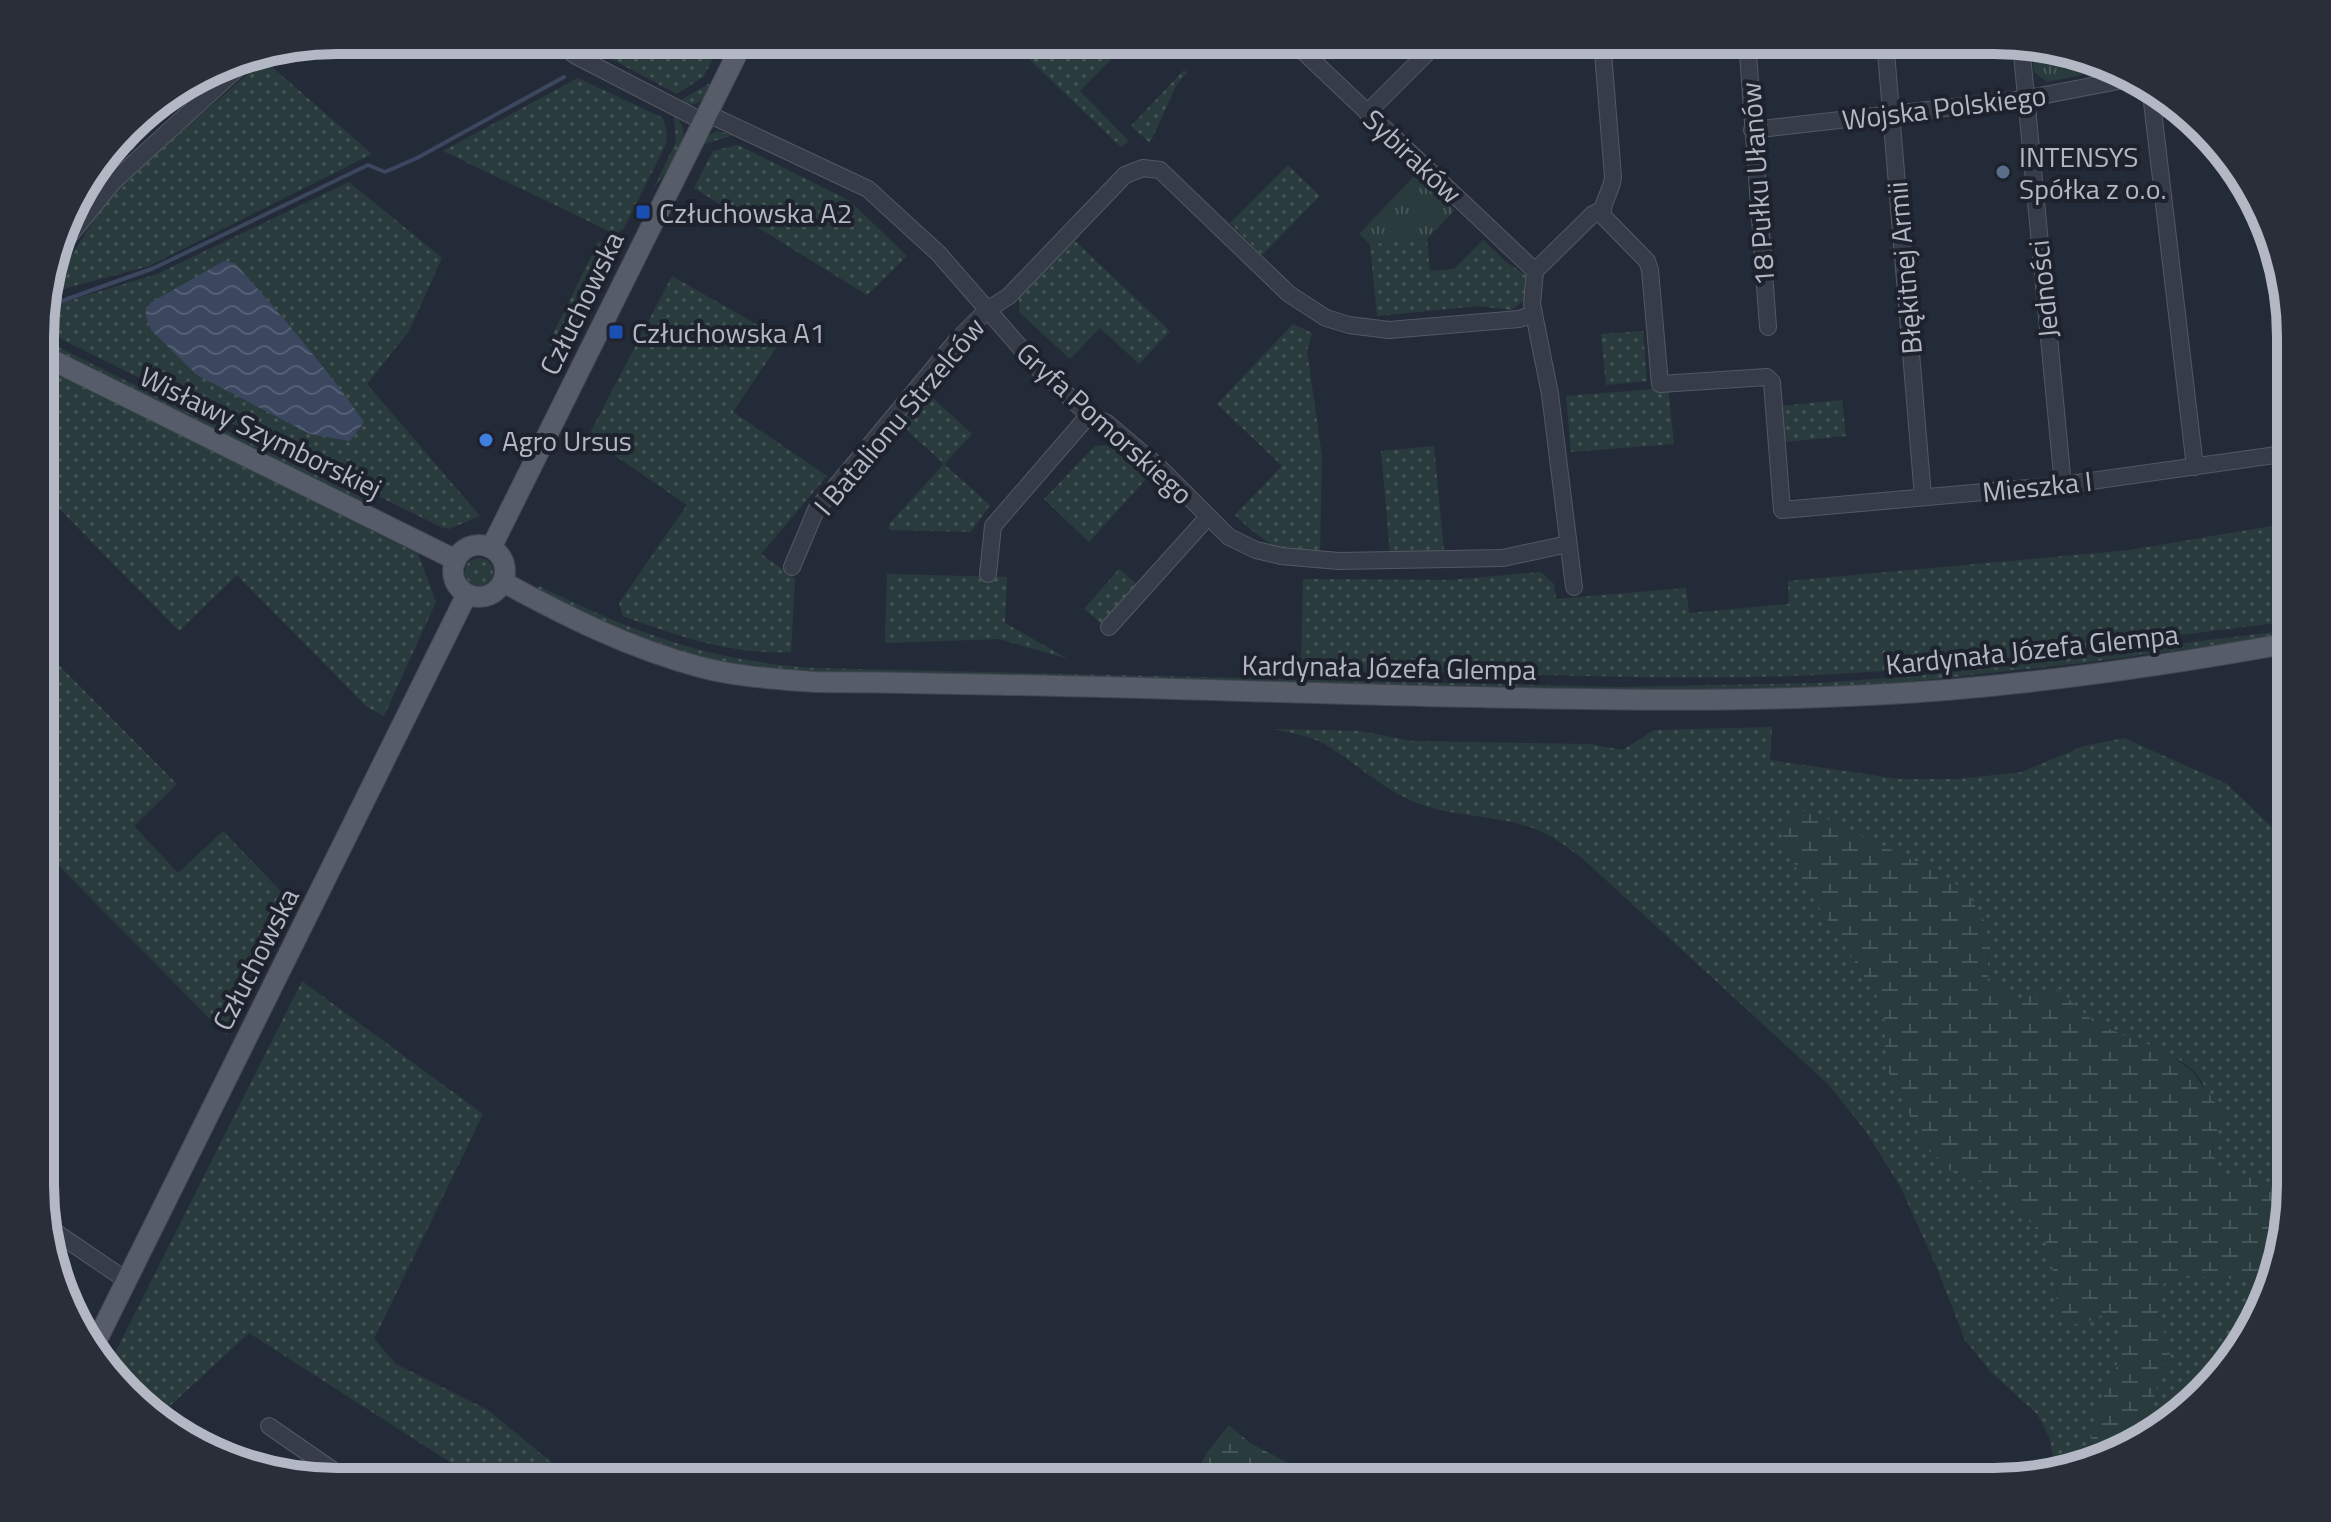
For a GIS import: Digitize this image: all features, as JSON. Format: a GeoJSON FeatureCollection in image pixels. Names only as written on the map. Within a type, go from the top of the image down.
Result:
{"type":"FeatureCollection","features":[{"type":"Feature","properties":{"kind":"main road","name":"Człuchowska"},"geometry":{"type":"LineString","coordinates":[[491,548],[736,55]]}},
{"type":"Feature","properties":{"kind":"main road","name":"Wisławy Szymborskiej"},"geometry":{"type":"LineString","coordinates":[[54,361],[456,560]]}},
{"type":"Feature","properties":{"kind":"main road"},"geometry":{"type":"LineString","coordinates":[[469,547],[491,548],[504,564],[503,582],[496,591],[486,596],[467,594],[459,588],[454,576],[456,560],[469,547]]}},
{"type":"Feature","properties":{"kind":"main road","name":"Kardynała Józefa Glempa"},"geometry":{"type":"LineString","coordinates":[[503,582],[601,631],[666,657],[702,668],[761,678],[815,682],[1572,699],[1756,699],[1992,686],[2276,646]]}},
{"type":"Feature","properties":{"kind":"main road","name":"Człuchowska"},"geometry":{"type":"LineString","coordinates":[[98,1337],[467,594]]}},
{"type":"Feature","properties":{"kind":"street","name":"Sybiraków"},"geometry":{"type":"LineString","coordinates":[[1306,54],[1535,271]]}},
{"type":"Feature","properties":{"kind":"street"},"geometry":{"type":"LineString","coordinates":[[1367,113],[1426,54]]}},
{"type":"Feature","properties":{"kind":"street"},"geometry":{"type":"LineString","coordinates":[[1574,587],[1550,394],[1534,314],[1535,271],[1593,214],[1602,210],[1611,191],[1613,177],[1603,54]]}},
{"type":"Feature","properties":{"kind":"street","name":"18 Pułku Ułanów"},"geometry":{"type":"LineString","coordinates":[[1748,54],[1768,327]]}},
{"type":"Feature","properties":{"kind":"street","name":"Błękitnej Armii"},"geometry":{"type":"LineString","coordinates":[[1886,54],[1923,497]]}},
{"type":"Feature","properties":{"kind":"street","name":"Gryfa Pomorskiego"},"geometry":{"type":"LineString","coordinates":[[574,55],[704,117],[868,189],[939,254],[1040,370],[1089,415],[1107,423],[1160,468],[1229,537],[1256,550],[1281,556],[1339,561],[1503,558],[1568,544]]}},
{"type":"Feature","properties":{"kind":"street","name":"Jedności"},"geometry":{"type":"LineString","coordinates":[[2022,55],[2063,485]]}},
{"type":"Feature","properties":{"kind":"street"},"geometry":{"type":"LineString","coordinates":[[77,226],[114,181],[229,76]]}},
{"type":"Feature","properties":{"kind":"street","name":"Wojska Polskiego"},"geometry":{"type":"LineString","coordinates":[[1752,130],[2024,99],[2115,82]]}},
{"type":"Feature","properties":{"kind":"street"},"geometry":{"type":"LineString","coordinates":[[2152,103],[2195,467]]}},
{"type":"Feature","properties":{"kind":"street","name":"I Batalionu Strzelców"},"geometry":{"type":"LineString","coordinates":[[792,567],[816,510],[894,414],[987,310],[1009,296],[1125,175],[1143,168],[1160,170],[1289,294],[1326,318],[1349,325],[1389,330],[1519,319],[1534,314]]}},
{"type":"Feature","properties":{"kind":"street"},"geometry":{"type":"LineString","coordinates":[[106,174],[114,181]]}},
{"type":"Feature","properties":{"kind":"street","name":"Mieszka I"},"geometry":{"type":"LineString","coordinates":[[1602,210],[1605,220],[1647,261],[1660,384],[1763,375],[1772,382],[1782,510],[2063,485],[2276,455]]}},
{"type":"Feature","properties":{"kind":"street"},"geometry":{"type":"LineString","coordinates":[[988,574],[993,526],[1089,415]]}},
{"type":"Feature","properties":{"kind":"street"},"geometry":{"type":"LineString","coordinates":[[1109,627],[1207,518]]}},
{"type":"Feature","properties":{"kind":"street"},"geometry":{"type":"LineString","coordinates":[[58,1234],[126,1280]]}},
{"type":"Feature","properties":{"kind":"street"},"geometry":{"type":"LineString","coordinates":[[269,1426],[329,1468]]}},
{"type":"Feature","properties":{"kind":"green space"},"geometry":{"type":"Polygon","coordinates":[[[604,55],[715,55],[704,76],[677,94],[604,55]]]}},
{"type":"Feature","properties":{"kind":"green space"},"geometry":{"type":"Polygon","coordinates":[[[1024,55],[1116,55],[1080,91],[1129,141],[1121,147],[1024,55]]]}},
{"type":"Feature","properties":{"kind":"green space"},"geometry":{"type":"Polygon","coordinates":[[[2033,56],[2093,72],[2047,82],[2034,72],[2033,56]]]}},
{"type":"Feature","properties":{"kind":"green space"},"geometry":{"type":"Polygon","coordinates":[[[267,63],[372,154],[149,266],[58,291],[64,266],[111,193],[257,66],[267,63]]]}},
{"type":"Feature","properties":{"kind":"green space"},"geometry":{"type":"Polygon","coordinates":[[[1184,70],[1187,73],[1177,84],[1150,143],[1131,126],[1184,70]]]}},
{"type":"Feature","properties":{"kind":"green space"},"geometry":{"type":"Polygon","coordinates":[[[578,78],[663,118],[667,133],[666,144],[623,230],[615,234],[443,151],[578,78]]]}},
{"type":"Feature","properties":{"kind":"green space"},"geometry":{"type":"Polygon","coordinates":[[[711,85],[700,102],[692,105],[681,103],[683,99],[711,85]]]}},
{"type":"Feature","properties":{"kind":"green space"},"geometry":{"type":"Polygon","coordinates":[[[674,115],[684,133],[682,143],[672,164],[652,191],[676,142],[674,115]]]}},
{"type":"Feature","properties":{"kind":"green space"},"geometry":{"type":"Polygon","coordinates":[[[717,131],[733,135],[705,144],[681,191],[679,188],[707,136],[717,131]]]}},
{"type":"Feature","properties":{"kind":"green space"},"geometry":{"type":"Polygon","coordinates":[[[131,143],[136,148],[118,157],[131,143]]]}},
{"type":"Feature","properties":{"kind":"green space"},"geometry":{"type":"Polygon","coordinates":[[[738,145],[850,201],[907,256],[867,295],[694,188],[713,151],[738,145]]]}},
{"type":"Feature","properties":{"kind":"green space"},"geometry":{"type":"Polygon","coordinates":[[[1288,165],[1320,196],[1262,255],[1230,223],[1288,165]]]}},
{"type":"Feature","properties":{"kind":"green space"},"geometry":{"type":"Polygon","coordinates":[[[1416,174],[1454,211],[1427,239],[1370,244],[1359,234],[1416,174]]]}},
{"type":"Feature","properties":{"kind":"green space"},"geometry":{"type":"Polygon","coordinates":[[[349,182],[442,258],[409,331],[367,384],[480,516],[449,529],[441,527],[54,335],[58,304],[157,274],[349,182]]]}},
{"type":"Feature","properties":{"kind":"green space"},"geometry":{"type":"Polygon","coordinates":[[[1073,239],[1170,331],[1139,364],[1100,328],[1070,359],[1019,312],[1019,296],[1073,239]]]}},
{"type":"Feature","properties":{"kind":"green space"},"geometry":{"type":"Polygon","coordinates":[[[1427,239],[1430,271],[1454,269],[1483,240],[1528,277],[1526,299],[1511,310],[1479,306],[1377,316],[1370,244],[1427,239]]]}},
{"type":"Feature","properties":{"kind":"green space"},"geometry":{"type":"Polygon","coordinates":[[[599,241],[616,250],[563,358],[548,344],[599,241]]]}},
{"type":"Feature","properties":{"kind":"green space"},"geometry":{"type":"Polygon","coordinates":[[[672,276],[782,339],[733,412],[827,476],[761,554],[795,578],[791,652],[726,647],[684,637],[623,616],[619,603],[687,505],[588,437],[672,276]]]}},
{"type":"Feature","properties":{"kind":"green space"},"geometry":{"type":"Polygon","coordinates":[[[1293,324],[1312,333],[1307,351],[1322,456],[1320,551],[1292,550],[1273,545],[1235,515],[1282,466],[1217,404],[1293,324]]]}},
{"type":"Feature","properties":{"kind":"green space"},"geometry":{"type":"Polygon","coordinates":[[[1643,331],[1647,381],[1606,385],[1601,334],[1643,331]]]}},
{"type":"Feature","properties":{"kind":"green space"},"geometry":{"type":"Polygon","coordinates":[[[54,345],[372,502],[370,506],[54,351],[54,345]]]}},
{"type":"Feature","properties":{"kind":"green space"},"geometry":{"type":"Polygon","coordinates":[[[54,371],[418,554],[436,602],[384,716],[367,707],[237,575],[179,631],[54,503],[54,371]]]}},
{"type":"Feature","properties":{"kind":"green space"},"geometry":{"type":"Polygon","coordinates":[[[1668,388],[1674,444],[1571,452],[1566,396],[1668,388]]]}},
{"type":"Feature","properties":{"kind":"green space"},"geometry":{"type":"Polygon","coordinates":[[[925,391],[972,434],[944,464],[898,422],[925,391]]]}},
{"type":"Feature","properties":{"kind":"green space"},"geometry":{"type":"Polygon","coordinates":[[[1842,400],[1846,436],[1785,442],[1781,406],[1842,400]]]}},
{"type":"Feature","properties":{"kind":"green space"},"geometry":{"type":"Polygon","coordinates":[[[1114,445],[1147,478],[1089,542],[1044,499],[1095,446],[1114,445]]]}},
{"type":"Feature","properties":{"kind":"green space"},"geometry":{"type":"Polygon","coordinates":[[[1434,446],[1444,552],[1390,552],[1381,451],[1434,446]]]}},
{"type":"Feature","properties":{"kind":"green space"},"geometry":{"type":"Polygon","coordinates":[[[944,464],[990,505],[971,532],[889,530],[889,524],[944,464]]]}},
{"type":"Feature","properties":{"kind":"green space"},"geometry":{"type":"Polygon","coordinates":[[[2276,525],[2276,624],[2004,659],[1834,674],[1635,677],[1301,672],[1303,579],[1450,580],[1541,572],[1554,584],[1556,599],[1686,588],[1689,613],[1789,604],[1788,581],[2130,550],[2276,525]]]}},
{"type":"Feature","properties":{"kind":"green space"},"geometry":{"type":"Polygon","coordinates":[[[479,558],[489,562],[493,572],[489,582],[479,586],[469,582],[465,572],[469,562],[479,558]]]}},
{"type":"Feature","properties":{"kind":"green space"},"geometry":{"type":"Polygon","coordinates":[[[1119,569],[1137,584],[1102,624],[1084,609],[1119,569]]]}},
{"type":"Feature","properties":{"kind":"green space"},"geometry":{"type":"Polygon","coordinates":[[[887,574],[1007,577],[1005,623],[1068,659],[999,639],[885,643],[887,574]]]}},
{"type":"Feature","properties":{"kind":"green space"},"geometry":{"type":"Polygon","coordinates":[[[539,586],[606,617],[672,642],[740,659],[814,668],[1618,687],[1819,683],[1916,676],[2276,632],[2276,637],[2083,663],[1890,684],[1694,692],[811,673],[741,667],[680,652],[606,624],[537,588],[539,586]]]}},
{"type":"Feature","properties":{"kind":"green space"},"geometry":{"type":"Polygon","coordinates":[[[54,660],[177,784],[134,826],[178,873],[223,831],[292,903],[227,1036],[54,861],[54,660]]]}},
{"type":"Feature","properties":{"kind":"green space"},"geometry":{"type":"Polygon","coordinates":[[[1772,727],[1770,760],[1899,779],[1958,779],[2022,772],[2084,746],[2124,738],[2227,784],[2277,832],[2277,1186],[2244,1175],[2219,1178],[2207,1093],[2200,1078],[2189,1066],[2095,1024],[2059,991],[2015,999],[1988,981],[1987,926],[1940,873],[1812,812],[1791,810],[1781,831],[1801,879],[1885,1007],[1886,1067],[1951,1171],[1998,1186],[2045,1239],[2056,1281],[2057,1308],[2081,1325],[2108,1312],[2118,1327],[2121,1344],[2115,1373],[2106,1389],[2086,1452],[2054,1462],[2050,1439],[2038,1415],[1991,1372],[1965,1340],[1901,1188],[1867,1133],[1828,1084],[1582,858],[1555,839],[1531,828],[1435,809],[1408,799],[1324,744],[1273,729],[1360,731],[1412,741],[1589,744],[1623,750],[1654,730],[1772,727]]]}},
{"type":"Feature","properties":{"kind":"green space"},"geometry":{"type":"Polygon","coordinates":[[[1791,810],[1812,812],[1940,873],[1967,892],[1987,926],[1988,981],[2015,999],[2059,990],[2096,1024],[2165,1051],[2192,1071],[2223,1113],[2212,1145],[2219,1177],[2244,1175],[2277,1186],[2272,1240],[2260,1281],[2176,1275],[2159,1287],[2158,1311],[2170,1353],[2147,1423],[2136,1430],[2086,1452],[2106,1389],[2115,1373],[2121,1345],[2118,1327],[2108,1312],[2081,1325],[2070,1323],[2057,1308],[2056,1281],[2045,1239],[1998,1186],[1951,1171],[1925,1147],[1886,1067],[1884,1007],[1801,879],[1781,831],[1791,810]]]}},
{"type":"Feature","properties":{"kind":"green space"},"geometry":{"type":"Polygon","coordinates":[[[302,981],[483,1114],[374,1339],[396,1364],[488,1410],[558,1468],[459,1468],[249,1333],[165,1410],[113,1358],[302,981]]]}},
{"type":"Feature","properties":{"kind":"green space"},"geometry":{"type":"Polygon","coordinates":[[[2175,1275],[2260,1281],[2239,1327],[2219,1357],[2181,1398],[2147,1423],[2170,1353],[2158,1311],[2159,1287],[2175,1275]]]}},
{"type":"Feature","properties":{"kind":"green space"},"geometry":{"type":"Polygon","coordinates":[[[1229,1425],[1250,1443],[1296,1467],[1199,1467],[1229,1425]]]}},
{"type":"Feature","properties":{"kind":"water"},"geometry":{"type":"Polygon","coordinates":[[[224,261],[235,263],[269,301],[364,422],[350,441],[310,434],[197,375],[151,330],[145,314],[150,303],[224,261]]]}},
{"type":"Feature","properties":{"kind":"waterway"},"geometry":{"type":"LineString","coordinates":[[56,303],[154,268],[368,165],[385,172],[417,158],[564,77]]}},
{"type":"Feature","properties":{"kind":"place","name":"INTENSYS Spółka z o.o."},"geometry":{"type":"Point","coordinates":[2003,172]}},
{"type":"Feature","properties":{"kind":"place","name":"Człuchowska A2"},"geometry":{"type":"Point","coordinates":[643,212]}},
{"type":"Feature","properties":{"kind":"place","name":"Człuchowska A1"},"geometry":{"type":"Point","coordinates":[616,332]}},
{"type":"Feature","properties":{"kind":"place","name":"Agro Ursus"},"geometry":{"type":"Point","coordinates":[486,440]}}]}
